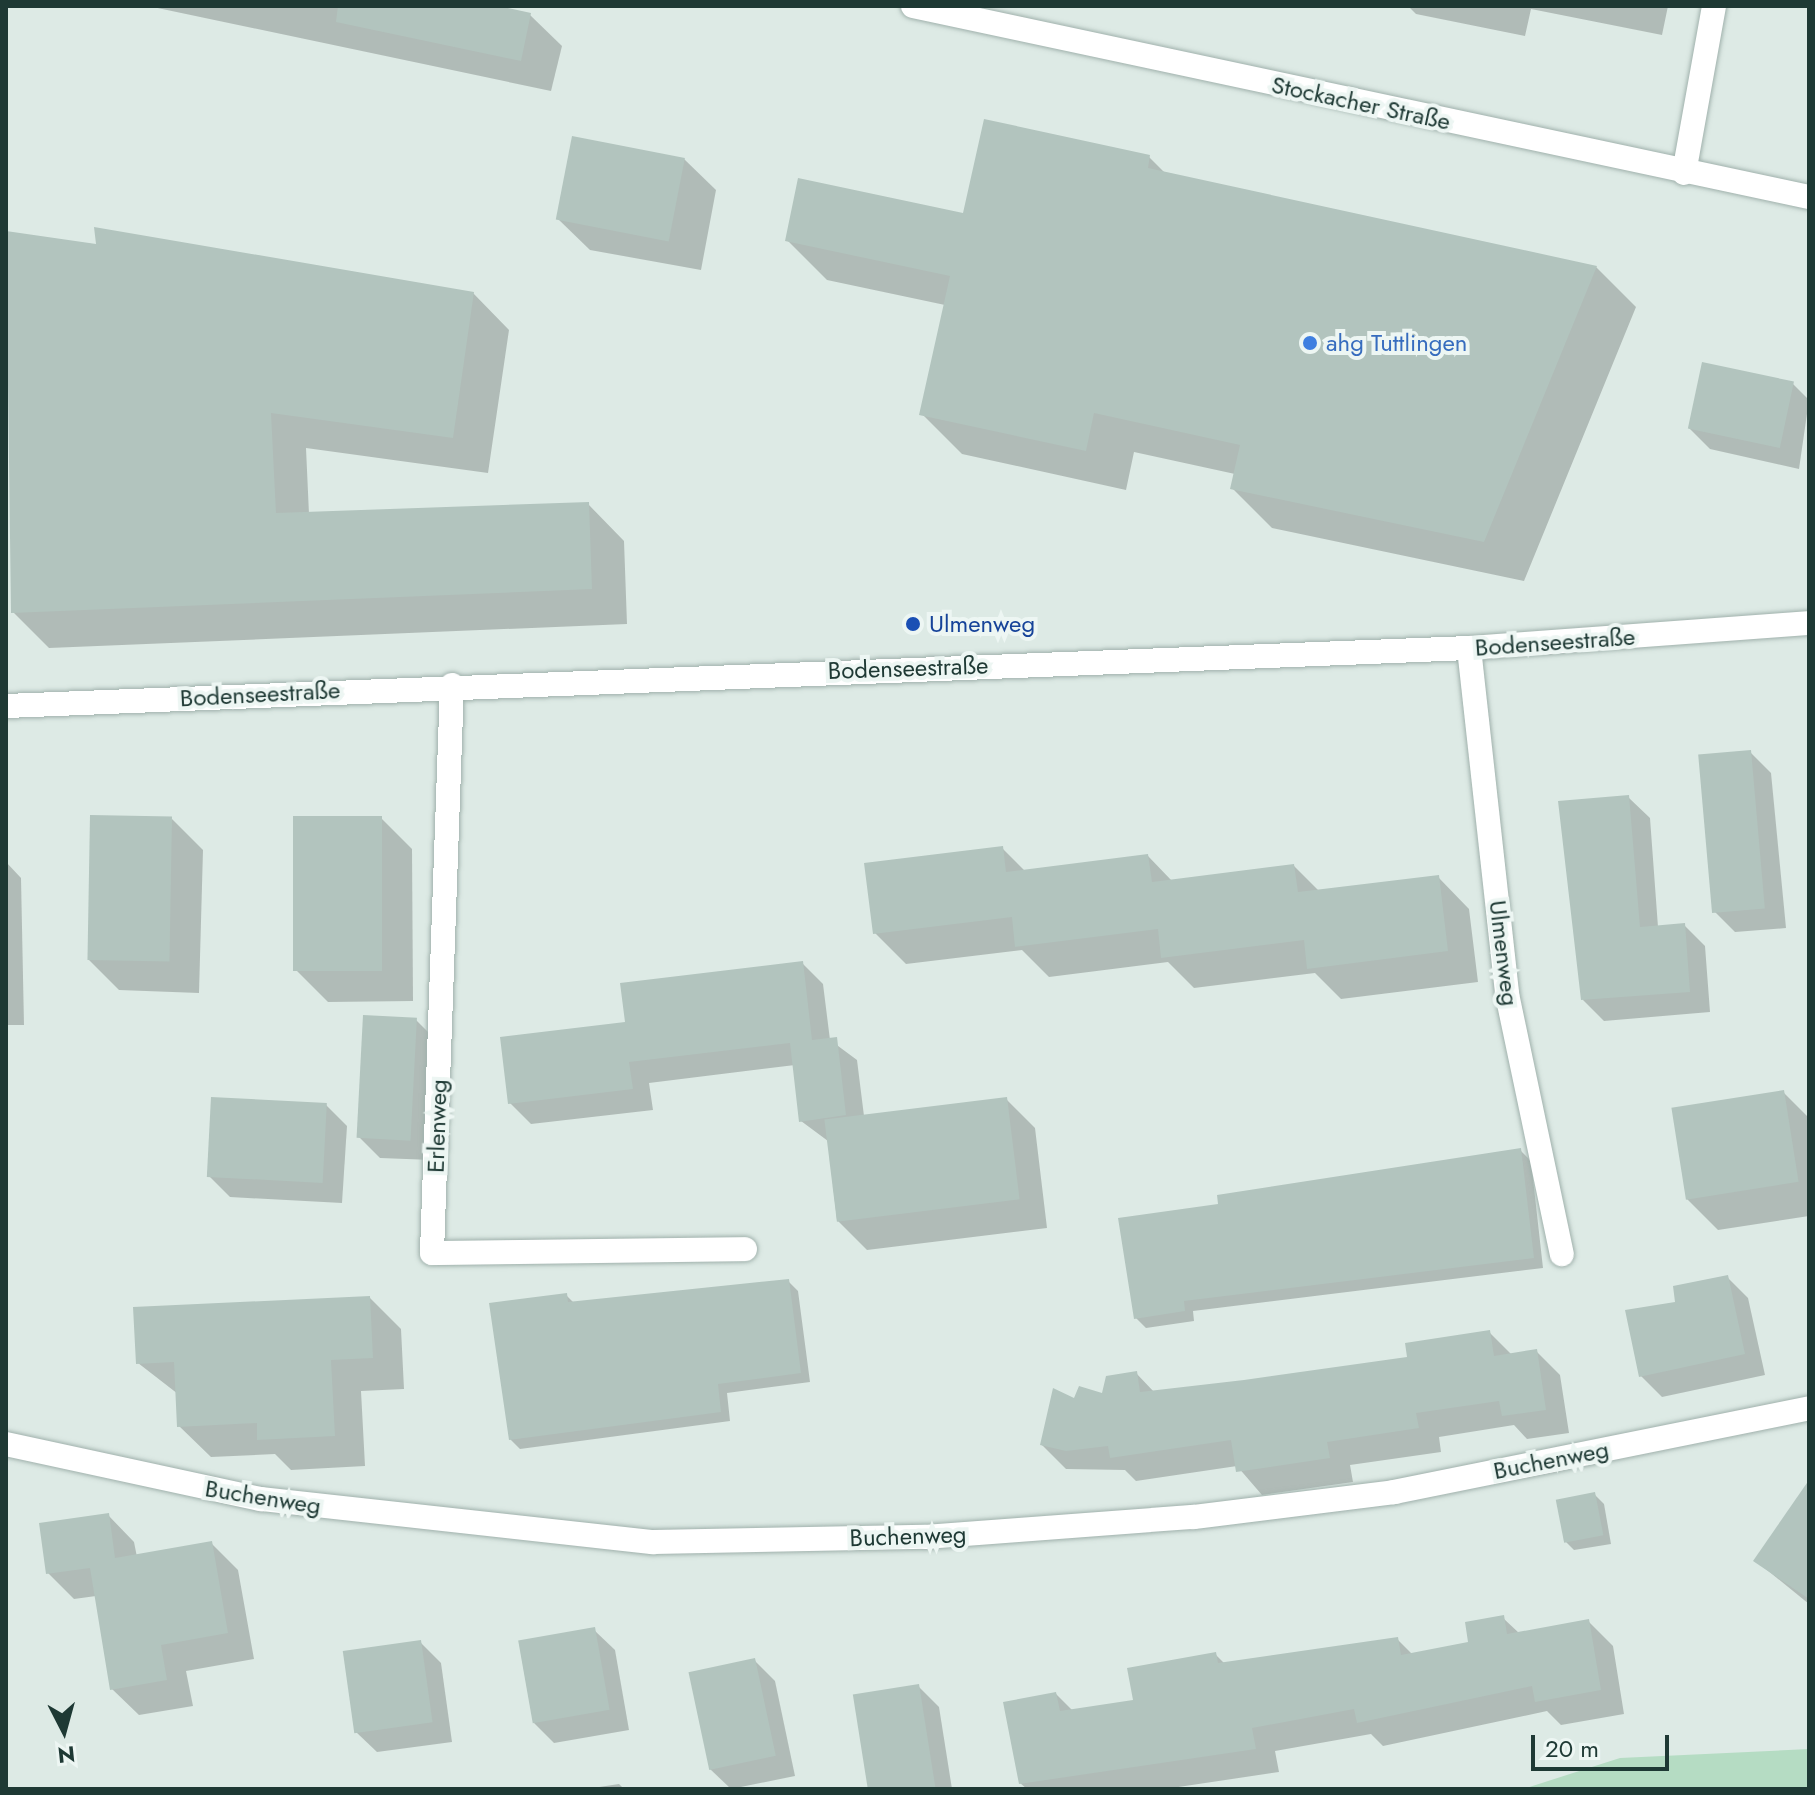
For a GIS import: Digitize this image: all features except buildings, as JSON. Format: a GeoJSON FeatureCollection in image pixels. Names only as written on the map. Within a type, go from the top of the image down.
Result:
{"type":"FeatureCollection","features":[{"type":"Feature","properties":{"kind":"street","name":"Stockacher Straße"},"geometry":{"type":"LineString","coordinates":[[913,6],[1684,173],[1809,197]]}},
{"type":"Feature","properties":{"kind":"street"},"geometry":{"type":"LineString","coordinates":[[1684,173],[1714,6]]}},
{"type":"Feature","properties":{"kind":"street","name":"Bodenseestraße"},"geometry":{"type":"LineString","coordinates":[[6,706],[452,685],[1469,648],[1809,623]]}},
{"type":"Feature","properties":{"kind":"street","name":"Ulmenweg"},"geometry":{"type":"LineString","coordinates":[[1469,648],[1507,994],[1562,1254]]}},
{"type":"Feature","properties":{"kind":"street","name":"Erlenweg"},"geometry":{"type":"LineString","coordinates":[[452,685],[432,1253],[745,1249]]}},
{"type":"Feature","properties":{"kind":"street","name":"Buchenweg"},"geometry":{"type":"LineString","coordinates":[[6,1444],[261,1499],[559,1536],[717,1541],[925,1537],[1194,1517],[1394,1492],[1809,1408]]}},
{"type":"Feature","properties":{"kind":"green space"},"geometry":{"type":"Polygon","coordinates":[[[1809,1749],[1809,1789],[1523,1789],[1620,1758],[1809,1749]]]}},
{"type":"Feature","properties":{"kind":"place","name":"ahg Tuttlingen"},"geometry":{"type":"Point","coordinates":[1310,343]}},
{"type":"Feature","properties":{"kind":"place","name":"Ulmenweg"},"geometry":{"type":"Point","coordinates":[913,624]}}]}
